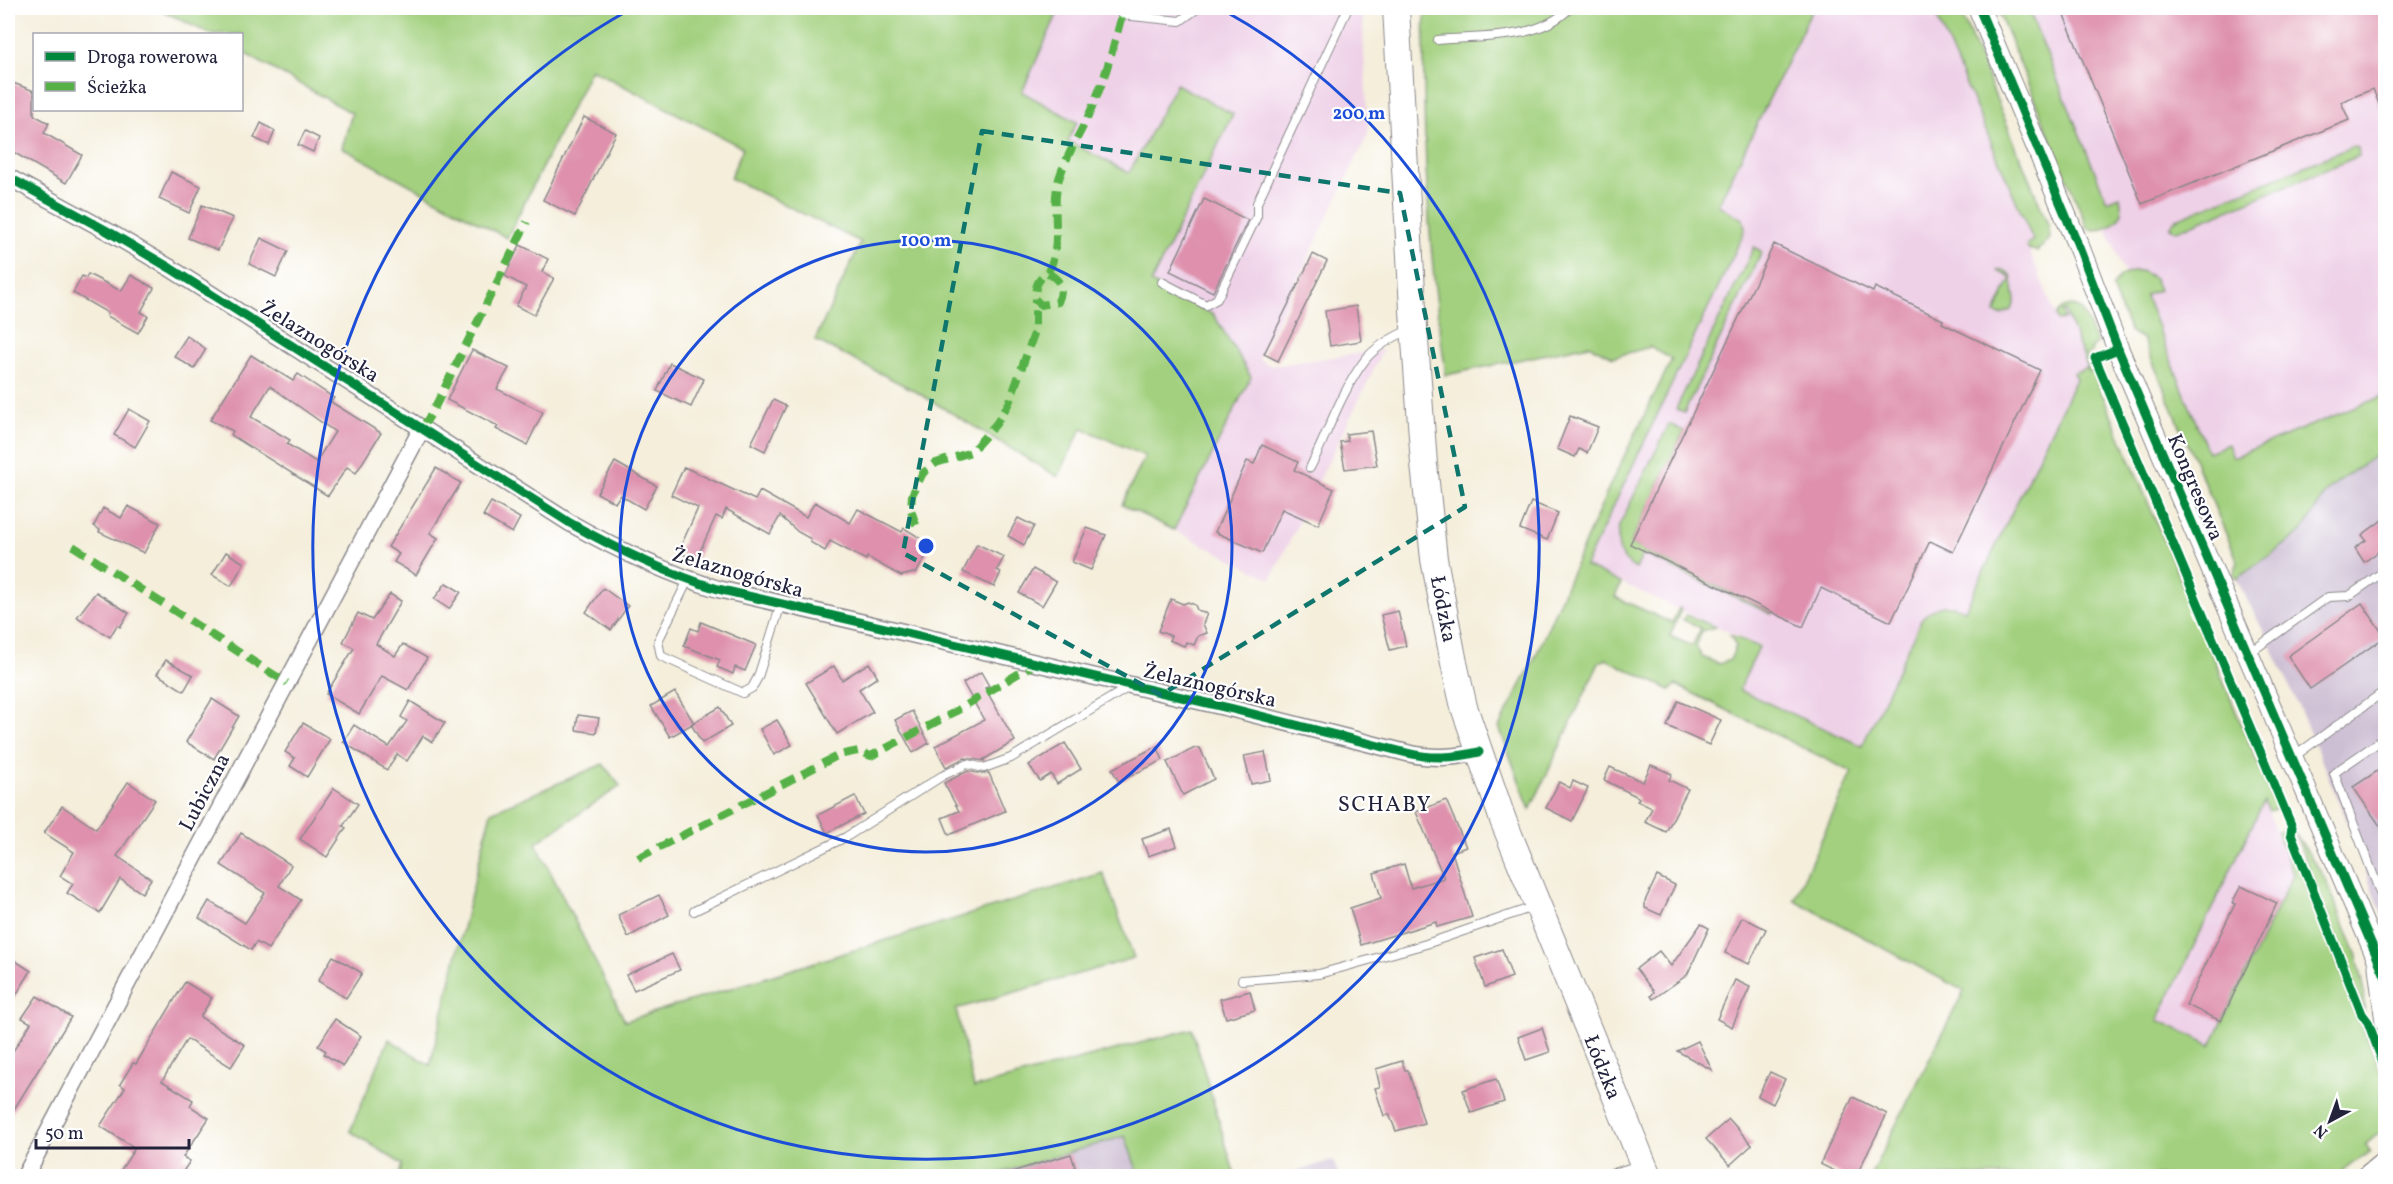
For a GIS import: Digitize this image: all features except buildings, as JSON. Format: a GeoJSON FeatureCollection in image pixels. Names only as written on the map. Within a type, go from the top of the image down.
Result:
{"type":"FeatureCollection","features":[{"type":"Feature","properties":{"kind":"main road","name":"Łódzka"},"geometry":{"type":"LineString","coordinates":[[1396,8],[1424,464],[1434,559],[1454,663],[1479,752],[1537,906],[1645,1170]]}},
{"type":"Feature","properties":{"kind":"street","name":"Kongresowa"},"geometry":{"type":"LineString","coordinates":[[1979,8],[2122,358],[2382,972],[2385,1022]]}},
{"type":"Feature","properties":{"kind":"street","name":"Żelaznogórska"},"geometry":{"type":"LineString","coordinates":[[8,177],[110,232],[170,268],[570,523],[630,555],[688,580],[1428,758],[1445,758],[1479,752]]}},
{"type":"Feature","properties":{"kind":"street","name":"Lubiczna"},"geometry":{"type":"LineString","coordinates":[[25,1176],[422,428]]}},
{"type":"Feature","properties":{"kind":"street"},"geometry":{"type":"LineString","coordinates":[[2364,1176],[2385,1158]]}},
{"type":"Feature","properties":{"kind":"lane"},"geometry":{"type":"LineString","coordinates":[[1122,8],[1122,15],[1180,21],[1197,8]]}},
{"type":"Feature","properties":{"kind":"lane"},"geometry":{"type":"LineString","coordinates":[[1162,282],[1206,304],[1217,299],[1257,216],[1257,203],[1348,8]]}},
{"type":"Feature","properties":{"kind":"lane"},"geometry":{"type":"LineString","coordinates":[[1438,40],[1524,32],[1546,26],[1570,8]]}},
{"type":"Feature","properties":{"kind":"lane"},"geometry":{"type":"LineString","coordinates":[[1310,468],[1347,390],[1365,359],[1392,338],[1414,327]]}},
{"type":"Feature","properties":{"kind":"lane"},"geometry":{"type":"LineString","coordinates":[[2248,654],[2328,597],[2349,596],[2385,570]]}},
{"type":"Feature","properties":{"kind":"lane"},"geometry":{"type":"LineString","coordinates":[[688,580],[657,641],[661,656],[743,693],[752,688],[758,677],[781,604]]}},
{"type":"Feature","properties":{"kind":"lane"},"geometry":{"type":"LineString","coordinates":[[694,911],[846,837],[942,776],[967,764],[984,768],[1011,758],[1132,685]]}},
{"type":"Feature","properties":{"kind":"lane"},"geometry":{"type":"LineString","coordinates":[[2292,759],[2385,690]]}},
{"type":"Feature","properties":{"kind":"lane"},"geometry":{"type":"LineString","coordinates":[[2385,737],[2334,773],[2385,908]]}},
{"type":"Feature","properties":{"kind":"lane"},"geometry":{"type":"LineString","coordinates":[[1242,980],[1319,974],[1426,944],[1537,906]]}},
{"type":"Feature","properties":{"kind":"lane"},"geometry":{"type":"LineString","coordinates":[[1605,1176],[1645,1170]]}},
{"type":"Feature","properties":{"kind":"highlighted area"},"geometry":{"type":"Polygon","coordinates":[[[982,131],[1400,193],[1465,507],[1161,695],[903,553],[982,131]]]}},
{"type":"Feature","properties":{"kind":"shaded area"},"geometry":{"type":"Polygon","coordinates":[[[1060,8],[1362,8],[1368,134],[1259,359],[1271,366],[1383,350],[1271,579],[1174,530],[1251,377],[1214,315],[1151,283],[1233,114],[1176,84],[1129,173],[1067,140],[1077,122],[1022,92],[1060,8]]]}},
{"type":"Feature","properties":{"kind":"shaded area"},"geometry":{"type":"Polygon","coordinates":[[[1813,8],[1933,8],[2033,240],[2027,245],[2058,321],[2065,311],[2090,373],[2074,373],[2076,379],[1965,610],[1948,604],[1932,609],[1922,618],[1861,746],[1739,690],[1759,646],[1585,566],[1745,228],[1740,216],[1717,206],[1813,8]]]}},
{"type":"Feature","properties":{"kind":"shaded area"},"geometry":{"type":"Polygon","coordinates":[[[2016,8],[2385,8],[2385,449],[2329,488],[2300,534],[2247,572],[2016,8]]]}},
{"type":"Feature","properties":{"kind":"shaded area"},"geometry":{"type":"Polygon","coordinates":[[[2385,449],[2385,924],[2345,816],[2295,698],[2265,633],[2236,579],[2300,534],[2329,488],[2385,449]]]}},
{"type":"Feature","properties":{"kind":"shaded area"},"geometry":{"type":"Polygon","coordinates":[[[2264,801],[2293,873],[2211,1046],[2158,1020],[2264,801]]]}},
{"type":"Feature","properties":{"kind":"shaded area"},"geometry":{"type":"Polygon","coordinates":[[[1125,1136],[1139,1176],[990,1176],[1125,1136]]]}},
{"type":"Feature","properties":{"kind":"shaded area"},"geometry":{"type":"Polygon","coordinates":[[[1333,1160],[1339,1176],[1282,1176],[1333,1160]]]}},
{"type":"Feature","properties":{"kind":"green space"},"geometry":{"type":"Polygon","coordinates":[[[157,8],[1060,8],[1022,92],[1077,122],[1068,141],[1129,173],[1176,84],[1233,114],[1151,283],[1214,315],[1251,377],[1174,530],[1122,505],[1145,456],[1082,428],[1058,477],[915,391],[815,340],[861,242],[730,178],[743,148],[591,69],[507,238],[342,148],[352,113],[243,53],[243,33],[208,33],[157,8]]]}},
{"type":"Feature","properties":{"kind":"green space"},"geometry":{"type":"Polygon","coordinates":[[[1425,8],[1813,8],[1718,205],[1743,219],[1745,228],[1742,237],[1585,566],[1621,583],[1615,597],[1672,623],[1679,608],[1681,609],[1670,636],[1692,646],[1701,628],[1683,620],[1686,615],[1716,627],[1702,631],[1696,646],[1702,657],[1719,664],[1730,660],[1736,646],[1730,635],[1759,647],[1739,690],[1862,746],[1922,618],[1942,606],[1953,606],[1965,610],[2076,379],[2073,373],[2087,368],[2090,373],[2065,311],[2062,312],[2065,318],[2058,321],[2056,316],[2058,312],[2068,307],[2082,310],[2097,344],[2091,349],[2092,353],[2086,355],[2277,809],[2269,811],[2264,801],[2158,1020],[2211,1045],[2293,874],[2277,832],[2285,829],[2385,1082],[2385,1129],[2366,1145],[2370,1151],[2337,1176],[1870,1176],[1964,991],[1794,900],[1852,772],[1676,685],[1670,690],[1606,659],[1599,663],[1530,810],[1499,727],[1533,662],[1610,485],[1672,359],[1650,347],[1613,357],[1589,345],[1446,375],[1427,192],[1424,100],[1425,8]]]}},
{"type":"Feature","properties":{"kind":"green space"},"geometry":{"type":"Polygon","coordinates":[[[1933,8],[1959,8],[2049,227],[2050,239],[2037,251],[2028,249],[2027,244],[2033,240],[1933,8]]]}},
{"type":"Feature","properties":{"kind":"green space"},"geometry":{"type":"Polygon","coordinates":[[[1997,8],[2028,8],[2107,201],[2120,196],[2122,213],[2116,222],[2108,227],[2099,230],[2088,229],[1997,8]]]}},
{"type":"Feature","properties":{"kind":"green space"},"geometry":{"type":"Polygon","coordinates":[[[2351,147],[2358,148],[2359,156],[2177,231],[2170,228],[2174,220],[2351,147]]]}},
{"type":"Feature","properties":{"kind":"green space"},"geometry":{"type":"Polygon","coordinates":[[[1754,247],[1762,252],[1684,413],[1676,409],[1754,247]]]}},
{"type":"Feature","properties":{"kind":"green space"},"geometry":{"type":"Polygon","coordinates":[[[2004,270],[2011,275],[2015,300],[2012,310],[2001,315],[1995,313],[2011,278],[1998,271],[2004,270]]]}},
{"type":"Feature","properties":{"kind":"green space"},"geometry":{"type":"Polygon","coordinates":[[[2141,271],[2154,278],[2159,290],[2145,295],[2208,452],[2228,444],[2233,457],[2385,395],[2385,449],[2329,488],[2300,534],[2236,579],[2233,575],[2238,562],[2143,339],[2130,332],[2112,288],[2120,276],[2141,271]]]}},
{"type":"Feature","properties":{"kind":"green space"},"geometry":{"type":"Polygon","coordinates":[[[1669,424],[1684,431],[1630,544],[1773,613],[1643,554],[1636,569],[1622,556],[1618,545],[1619,526],[1669,424]]]}},
{"type":"Feature","properties":{"kind":"green space"},"geometry":{"type":"Polygon","coordinates":[[[603,764],[620,786],[536,843],[625,1021],[1103,873],[1134,958],[956,1009],[974,1088],[1192,1029],[1235,1176],[1139,1176],[1125,1136],[990,1176],[399,1176],[402,1164],[350,1131],[389,1039],[430,1065],[491,812],[603,764]]]}},
{"type":"Feature","properties":{"kind":"green space"},"geometry":{"type":"Polygon","coordinates":[[[2295,833],[2326,880],[2357,956],[2363,982],[2364,1012],[2295,833]]]}},
{"type":"Feature","properties":{"kind":"marked path"},"geometry":{"type":"LineString","coordinates":[[1048,273],[1060,285],[1060,297],[1058,302],[1041,305],[1035,299],[1036,290],[1039,281],[1051,267],[1055,251],[1058,182],[1090,113],[1110,60],[1122,15]]}},
{"type":"Feature","properties":{"kind":"marked path"},"geometry":{"type":"LineString","coordinates":[[422,428],[433,411],[527,222]]}},
{"type":"Feature","properties":{"kind":"marked path"},"geometry":{"type":"LineString","coordinates":[[916,525],[911,510],[912,495],[923,473],[936,463],[971,452],[996,424],[1009,403],[1035,331],[1035,299]]}},
{"type":"Feature","properties":{"kind":"marked path"},"geometry":{"type":"LineString","coordinates":[[73,546],[287,683]]}},
{"type":"Feature","properties":{"kind":"marked path"},"geometry":{"type":"LineString","coordinates":[[638,858],[839,755],[858,751],[871,756],[953,713],[1036,663]]}},
{"type":"Feature","properties":{"kind":"cycle path"},"geometry":{"type":"LineString","coordinates":[[1979,8],[2080,250],[2118,349],[2386,978]]}},
{"type":"Feature","properties":{"kind":"cycle path"},"geometry":{"type":"LineString","coordinates":[[8,177],[170,268],[570,523],[624,552],[680,576],[718,589],[1233,709],[1407,753],[1443,757],[1479,752]]}},
{"type":"Feature","properties":{"kind":"cycle path"},"geometry":{"type":"LineString","coordinates":[[2118,349],[2095,358],[2292,827],[2291,834],[2386,1071]]}},
{"type":"Feature","properties":{"kind":"district","name":"SCHABY"},"geometry":{"type":"Point","coordinates":[1385,803]}}]}
